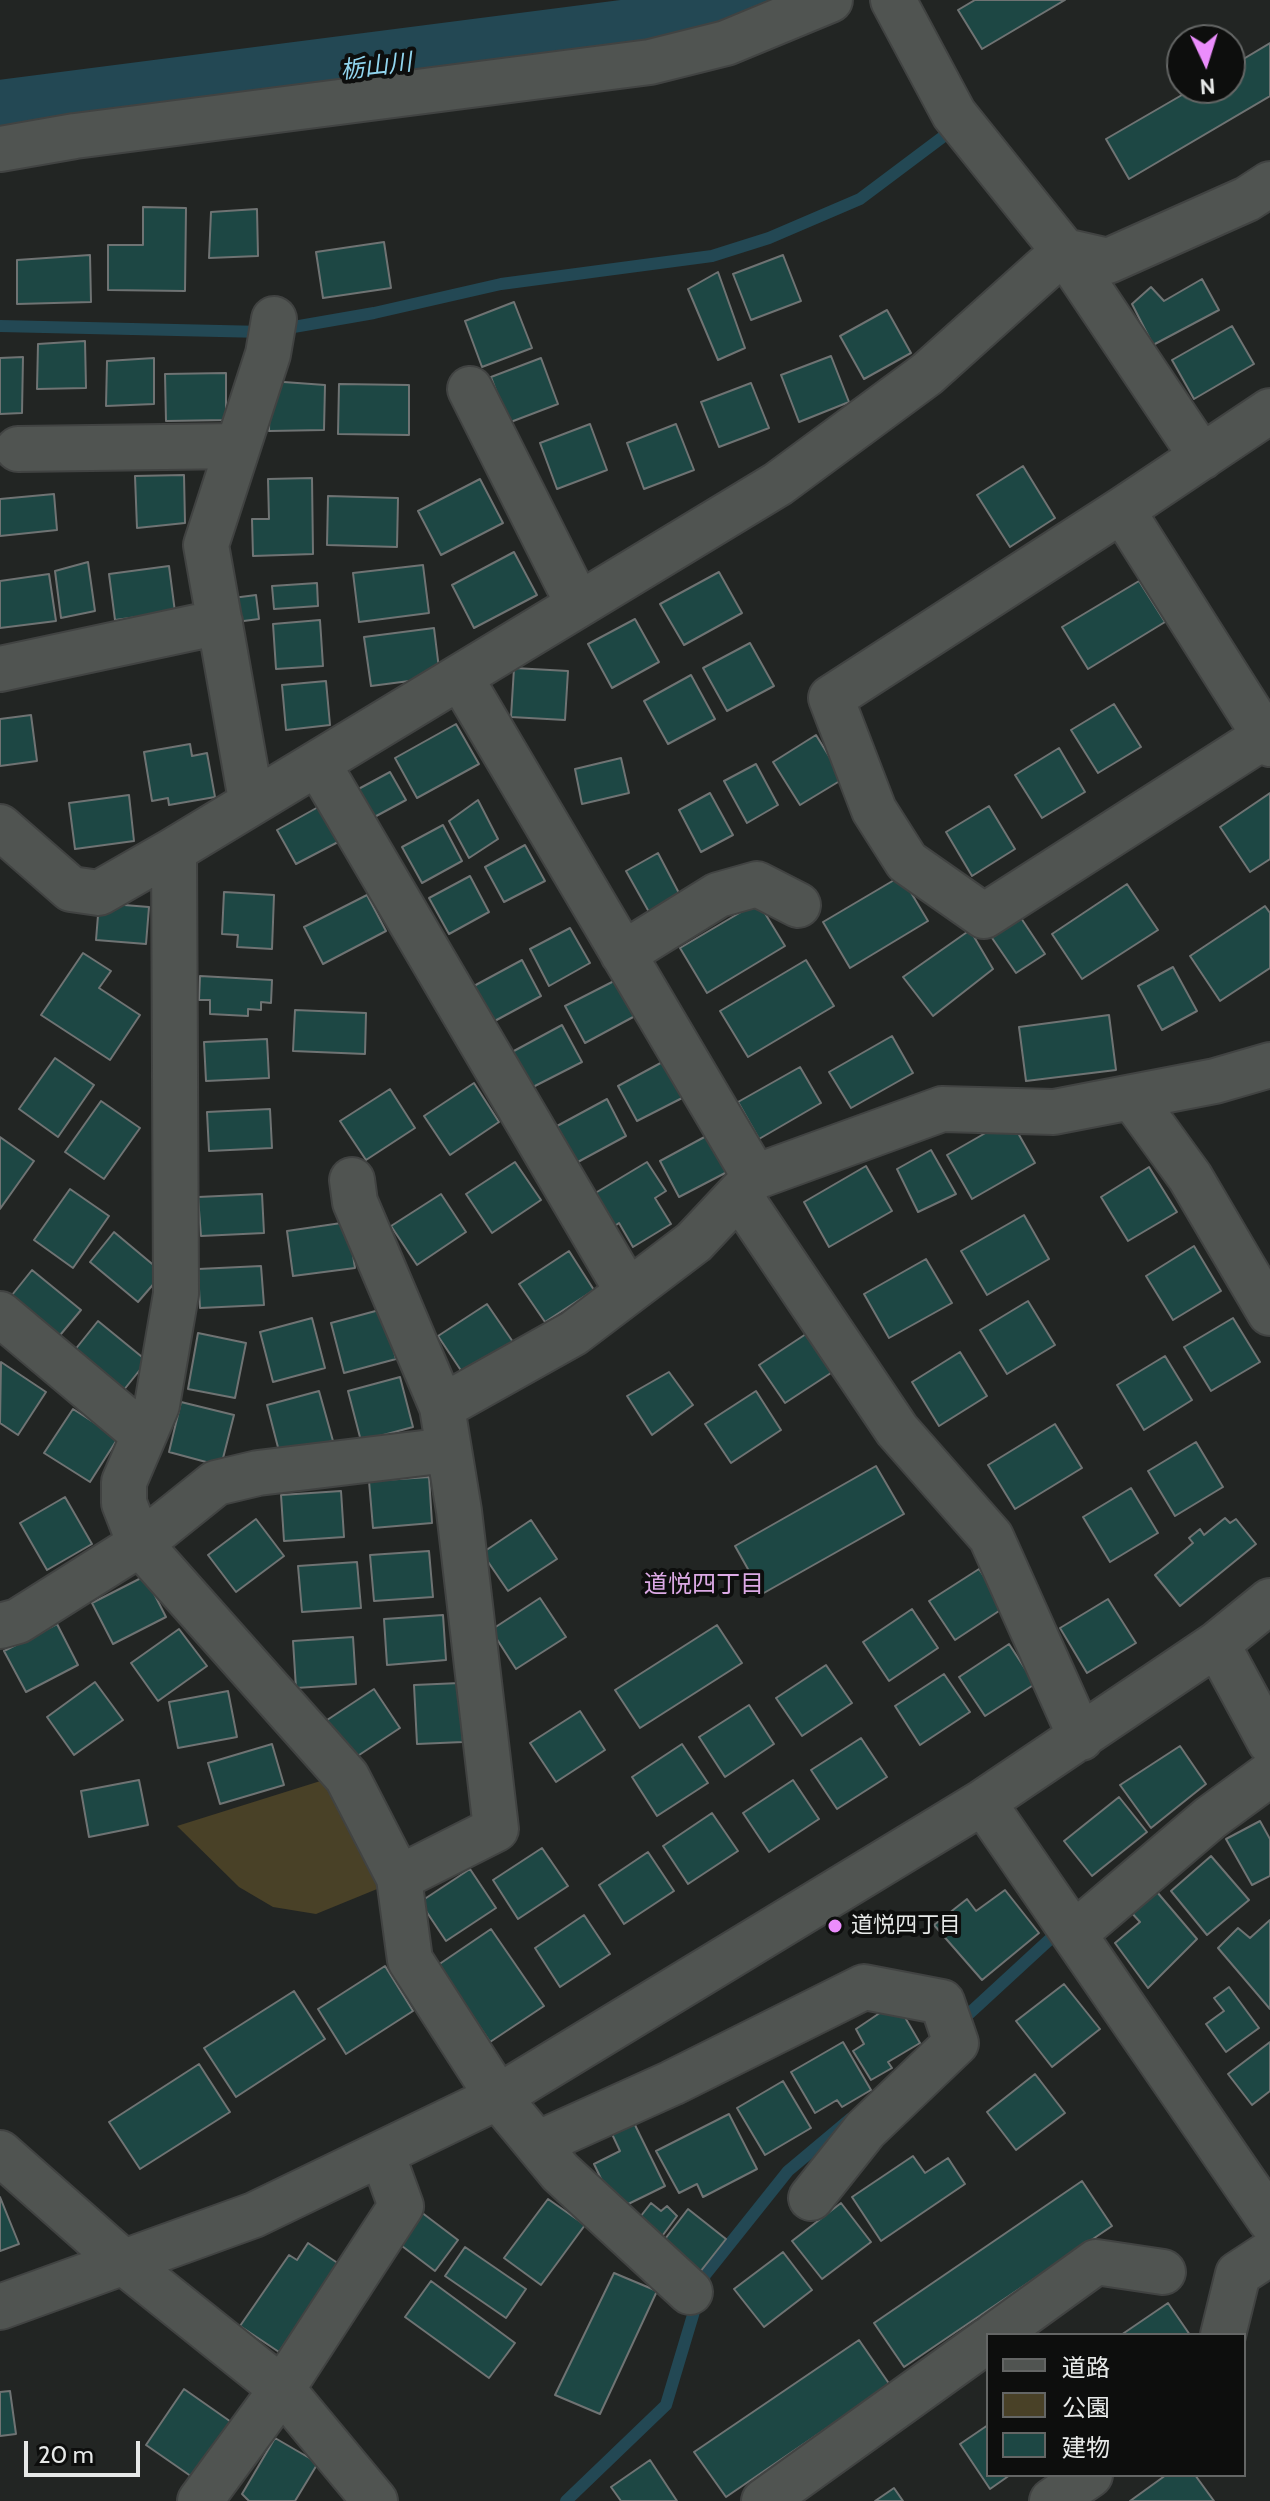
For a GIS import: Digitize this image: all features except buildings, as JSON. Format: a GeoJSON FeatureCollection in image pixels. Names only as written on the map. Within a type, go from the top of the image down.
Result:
{"type":"FeatureCollection","features":[{"type":"Feature","properties":{"kind":"street"},"geometry":{"type":"LineString","coordinates":[[0,149],[75,136],[650,62],[726,43],[830,0]]}},
{"type":"Feature","properties":{"kind":"street"},"geometry":{"type":"LineString","coordinates":[[893,0],[954,114],[1064,251],[1202,457]]}},
{"type":"Feature","properties":{"kind":"street"},"geometry":{"type":"LineString","coordinates":[[1064,251],[1108,261],[1247,199],[1270,184]]}},
{"type":"Feature","properties":{"kind":"street"},"geometry":{"type":"LineString","coordinates":[[4,842],[71,889],[99,893],[174,850],[251,800],[318,764],[778,484],[927,374],[1064,251]]}},
{"type":"Feature","properties":{"kind":"street"},"geometry":{"type":"LineString","coordinates":[[251,800],[206,545],[268,354],[274,319]]}},
{"type":"Feature","properties":{"kind":"street"},"geometry":{"type":"LineString","coordinates":[[470,389],[578,604]]}},
{"type":"Feature","properties":{"kind":"street"},"geometry":{"type":"LineString","coordinates":[[1122,510],[1268,740],[984,916],[907,862],[874,810],[831,698],[1270,411]]}},
{"type":"Feature","properties":{"kind":"street"},"geometry":{"type":"LineString","coordinates":[[18,449],[238,446]]}},
{"type":"Feature","properties":{"kind":"street"},"geometry":{"type":"LineString","coordinates":[[0,669],[220,622]]}},
{"type":"Feature","properties":{"kind":"street"},"geometry":{"type":"LineString","coordinates":[[460,677],[623,954],[747,1186],[897,1430],[991,1537],[1081,1738]]}},
{"type":"Feature","properties":{"kind":"street"},"geometry":{"type":"LineString","coordinates":[[318,764],[628,1292]]}},
{"type":"Feature","properties":{"kind":"street"},"geometry":{"type":"LineString","coordinates":[[174,850],[176,1294],[157,1405],[124,1482],[124,1503],[140,1544],[347,1777],[399,1878],[410,1960],[498,2097],[560,2172],[690,2292]]}},
{"type":"Feature","properties":{"kind":"street"},"geometry":{"type":"LineString","coordinates":[[623,954],[718,895],[757,884],[798,905]]}},
{"type":"Feature","properties":{"kind":"street"},"geometry":{"type":"LineString","coordinates":[[442,1407],[574,1333],[694,1242],[747,1186],[942,1109],[1054,1112],[1215,1081],[1270,1065]]}},
{"type":"Feature","properties":{"kind":"street"},"geometry":{"type":"LineString","coordinates":[[1132,1097],[1190,1177],[1270,1313]]}},
{"type":"Feature","properties":{"kind":"street"},"geometry":{"type":"LineString","coordinates":[[352,1180],[355,1202],[442,1407],[496,1829],[399,1878]]}},
{"type":"Feature","properties":{"kind":"street"},"geometry":{"type":"LineString","coordinates":[[0,1314],[144,1435]]}},
{"type":"Feature","properties":{"kind":"street"},"geometry":{"type":"LineString","coordinates":[[0,1626],[18,1621],[140,1544],[216,1483],[258,1473],[448,1450]]}},
{"type":"Feature","properties":{"kind":"street"},"geometry":{"type":"LineString","coordinates":[[0,2307],[121,2260],[254,2215],[498,2097],[983,1802],[1217,1644],[1270,1601]]}},
{"type":"Feature","properties":{"kind":"street"},"geometry":{"type":"LineString","coordinates":[[1217,1644],[1270,1742]]}},
{"type":"Feature","properties":{"kind":"street"},"geometry":{"type":"LineString","coordinates":[[1074,1934],[1210,1818],[1270,1774]]}},
{"type":"Feature","properties":{"kind":"street"},"geometry":{"type":"LineString","coordinates":[[983,1802],[1270,2220]]}},
{"type":"Feature","properties":{"kind":"street"},"geometry":{"type":"LineString","coordinates":[[537,2144],[672,2083],[864,1987],[942,2002],[956,2043],[865,2130],[811,2198]]}},
{"type":"Feature","properties":{"kind":"street"},"geometry":{"type":"LineString","coordinates":[[0,2153],[121,2260],[282,2389],[375,2501]]}},
{"type":"Feature","properties":{"kind":"street"},"geometry":{"type":"LineString","coordinates":[[200,2501],[282,2389],[401,2206],[382,2154]]}},
{"type":"Feature","properties":{"kind":"street"},"geometry":{"type":"LineString","coordinates":[[1223,2333],[1238,2274],[1270,2253]]}},
{"type":"Feature","properties":{"kind":"street"},"geometry":{"type":"LineString","coordinates":[[998,2333],[1096,2262],[1163,2272]]}},
{"type":"Feature","properties":{"kind":"street"},"geometry":{"type":"LineString","coordinates":[[764,2501],[986,2341]]}},
{"type":"Feature","properties":{"kind":"street"},"geometry":{"type":"LineString","coordinates":[[1052,2501],[1087,2477]]}},
{"type":"Feature","properties":{"kind":"green space"},"geometry":{"type":"Polygon","coordinates":[[[330,1778],[382,1887],[316,1914],[273,1907],[239,1887],[177,1826],[330,1778]]]}},
{"type":"Feature","properties":{"kind":"waterway","name":"栃山川"},"geometry":{"type":"LineString","coordinates":[[0,115],[685,27],[747,0]]}},
{"type":"Feature","properties":{"kind":"waterway"},"geometry":{"type":"LineString","coordinates":[[282,329],[374,313],[501,284],[712,256],[769,238],[860,199],[948,133]]}},
{"type":"Feature","properties":{"kind":"waterway"},"geometry":{"type":"LineString","coordinates":[[0,326],[264,332]]}},
{"type":"Feature","properties":{"kind":"waterway"},"geometry":{"type":"LineString","coordinates":[[960,2022],[1061,1929]]}},
{"type":"Feature","properties":{"kind":"waterway"},"geometry":{"type":"LineString","coordinates":[[566,2501],[666,2405],[705,2275],[788,2171],[850,2119]]}},
{"type":"Feature","properties":{"kind":"place","name":"道悦四丁目"},"geometry":{"type":"Point","coordinates":[835,1926]}},
{"type":"Feature","properties":{"kind":"district","name":"道悦四丁目"},"geometry":{"type":"Point","coordinates":[704,1585]}}]}
